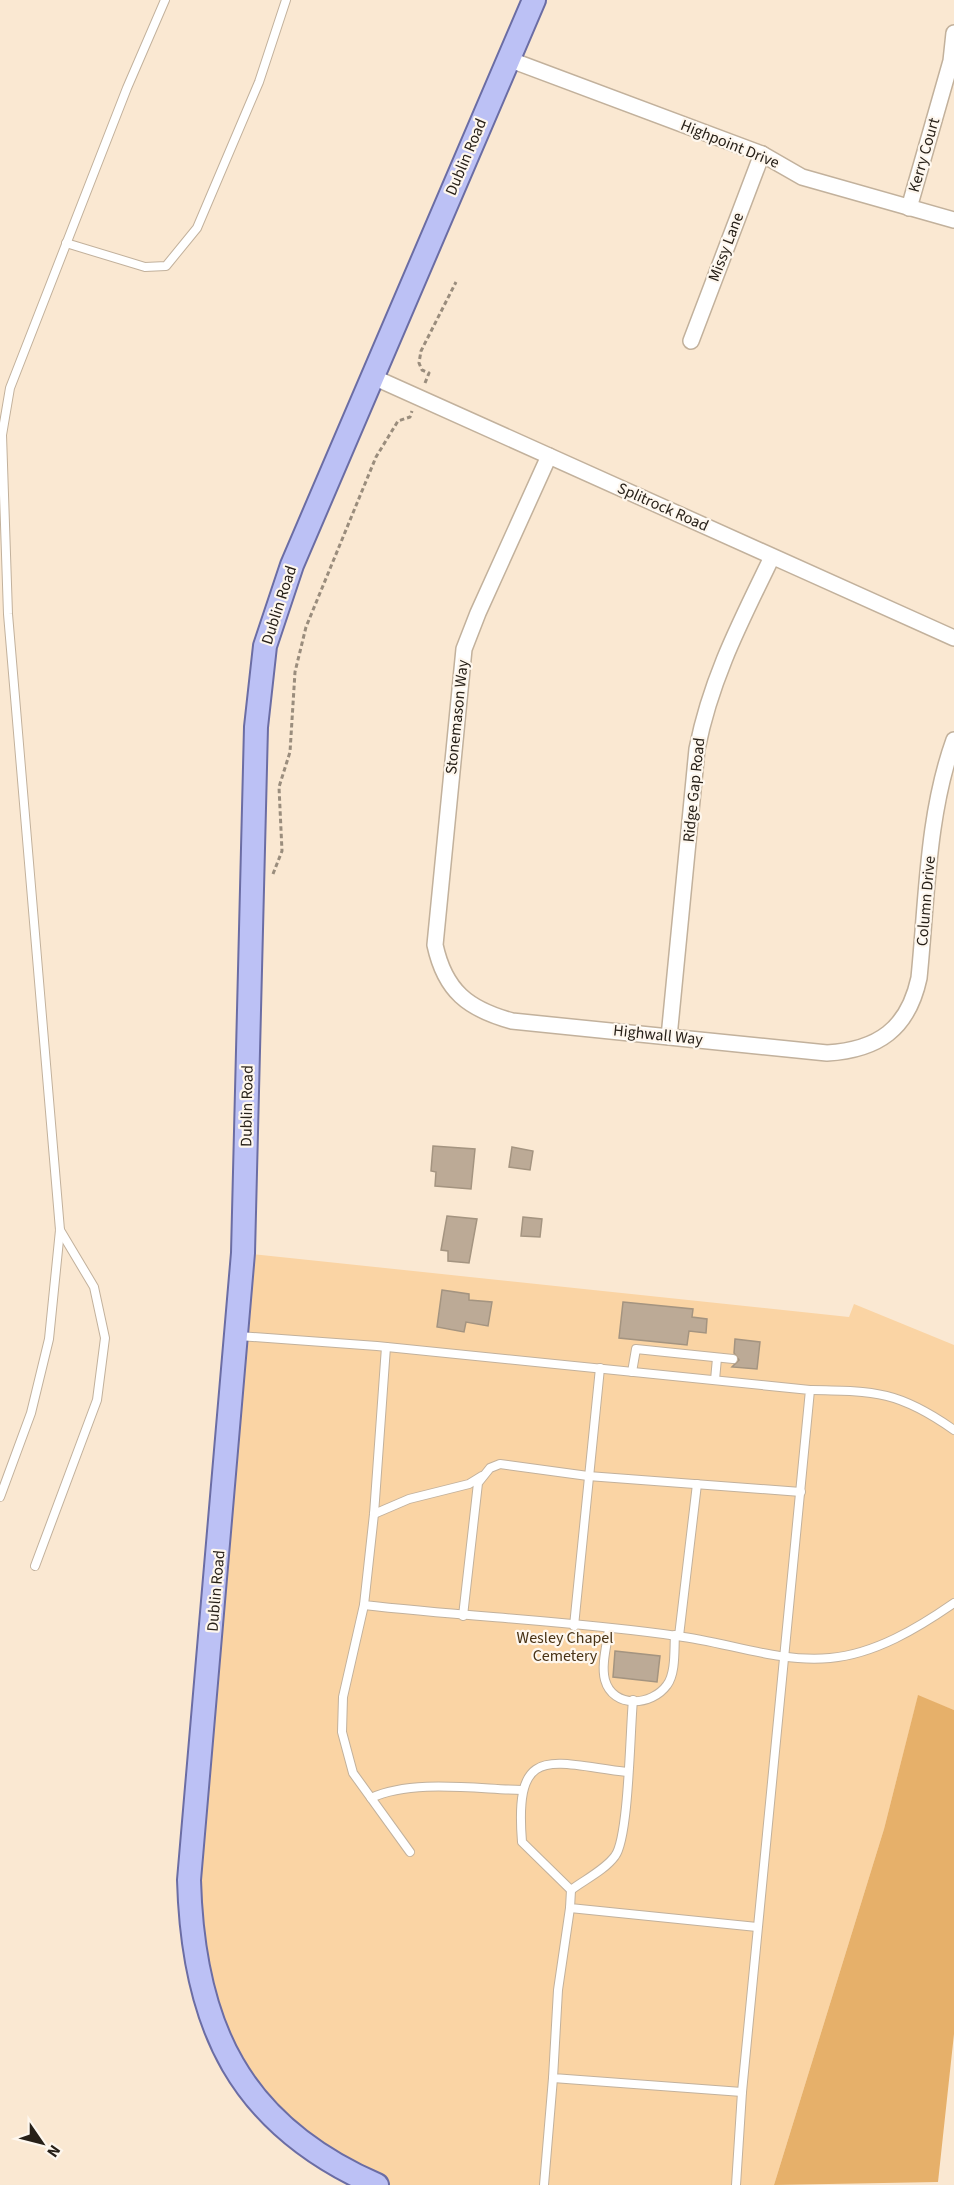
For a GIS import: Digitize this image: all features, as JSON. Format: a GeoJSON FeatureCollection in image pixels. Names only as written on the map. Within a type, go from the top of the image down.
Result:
{"type":"FeatureCollection","features":[{"type":"Feature","properties":{"kind":"main road","name":"Dublin Road"},"geometry":{"type":"LineString","coordinates":[[378,2185],[345,2171],[310,2150],[289,2133],[250,2092],[210,2021],[194,1954],[189,1880],[243,1252],[256,727],[265,646],[292,565],[534,0]]}},
{"type":"Feature","properties":{"kind":"street","name":"Kerry Court"},"geometry":{"type":"LineString","coordinates":[[909,208],[951,61],[954,33]]}},
{"type":"Feature","properties":{"kind":"street","name":"Highpoint Drive"},"geometry":{"type":"LineString","coordinates":[[508,59],[762,154],[802,177],[954,220]]}},
{"type":"Feature","properties":{"kind":"street","name":"Missy Lane"},"geometry":{"type":"LineString","coordinates":[[691,340],[762,154]]}},
{"type":"Feature","properties":{"kind":"street","name":"Splitrock Road"},"geometry":{"type":"LineString","coordinates":[[371,376],[954,638]]}},
{"type":"Feature","properties":{"kind":"street","name":"Stonemason Way"},"geometry":{"type":"LineString","coordinates":[[454,990],[438,961],[435,929],[464,649],[549,456]]}},
{"type":"Feature","properties":{"kind":"street","name":"Ridge Gap Road"},"geometry":{"type":"LineString","coordinates":[[669,1037],[697,749],[705,708],[718,670],[772,556]]}},
{"type":"Feature","properties":{"kind":"street","name":"Column Drive"},"geometry":{"type":"LineString","coordinates":[[869,1046],[889,1034],[903,1018],[915,997],[919,978],[935,813],[942,771],[954,740]]}},
{"type":"Feature","properties":{"kind":"street","name":"Highwall Way"},"geometry":{"type":"LineString","coordinates":[[454,990],[466,1002],[480,1010],[512,1021],[827,1053],[850,1052],[869,1046]]}},
{"type":"Feature","properties":{"kind":"lane"},"geometry":{"type":"LineString","coordinates":[[0,1497],[31,1413],[49,1339],[60,1230],[8,614],[2,435],[9,388],[127,88],[165,0]]}},
{"type":"Feature","properties":{"kind":"lane"},"geometry":{"type":"LineString","coordinates":[[66,243],[145,267],[166,266],[197,228],[260,82],[286,0]]}},
{"type":"Feature","properties":{"kind":"lane"},"geometry":{"type":"LineString","coordinates":[[34,1566],[97,1400],[105,1338],[94,1287],[60,1230]]}},
{"type":"Feature","properties":{"kind":"lane"},"geometry":{"type":"LineString","coordinates":[[237,1335],[386,1347],[810,1390],[861,1390],[884,1393],[915,1406],[954,1430]]}},
{"type":"Feature","properties":{"kind":"lane"},"geometry":{"type":"LineString","coordinates":[[386,1347],[374,1514],[364,1605],[343,1697],[342,1732],[353,1773],[410,1852]]}},
{"type":"Feature","properties":{"kind":"lane"},"geometry":{"type":"LineString","coordinates":[[632,1372],[636,1349],[733,1359]]}},
{"type":"Feature","properties":{"kind":"lane"},"geometry":{"type":"LineString","coordinates":[[715,1380],[717,1358]]}},
{"type":"Feature","properties":{"kind":"lane"},"geometry":{"type":"LineString","coordinates":[[574,1626],[600,1368]]}},
{"type":"Feature","properties":{"kind":"lane"},"geometry":{"type":"LineString","coordinates":[[736,2185],[742,2092],[810,1390]]}},
{"type":"Feature","properties":{"kind":"lane"},"geometry":{"type":"LineString","coordinates":[[374,1514],[409,1498],[469,1484],[500,1464],[588,1476],[801,1492]]}},
{"type":"Feature","properties":{"kind":"lane"},"geometry":{"type":"LineString","coordinates":[[463,1616],[478,1483],[483,1475]]}},
{"type":"Feature","properties":{"kind":"lane"},"geometry":{"type":"LineString","coordinates":[[609,1629],[605,1679],[612,1693],[621,1699],[646,1701],[657,1696],[669,1683],[697,1484]]}},
{"type":"Feature","properties":{"kind":"lane"},"geometry":{"type":"LineString","coordinates":[[364,1605],[677,1636],[786,1656],[830,1658],[864,1651],[913,1628],[954,1603]]}},
{"type":"Feature","properties":{"kind":"lane"},"geometry":{"type":"LineString","coordinates":[[571,1890],[616,1856],[622,1838],[633,1700]]}},
{"type":"Feature","properties":{"kind":"lane"},"geometry":{"type":"LineString","coordinates":[[544,2185],[558,1990],[571,1890],[522,1842],[522,1790],[531,1773],[546,1764],[627,1772]]}},
{"type":"Feature","properties":{"kind":"lane"},"geometry":{"type":"LineString","coordinates":[[371,1798],[387,1791],[410,1788],[522,1790]]}},
{"type":"Feature","properties":{"kind":"lane"},"geometry":{"type":"LineString","coordinates":[[570,1908],[758,1927]]}},
{"type":"Feature","properties":{"kind":"lane"},"geometry":{"type":"LineString","coordinates":[[553,2078],[742,2092]]}},
{"type":"Feature","properties":{"kind":"path"},"geometry":{"type":"LineString","coordinates":[[426,381],[429,373],[422,370],[419,363],[421,351],[456,282]]}},
{"type":"Feature","properties":{"kind":"path"},"geometry":{"type":"LineString","coordinates":[[271,882],[282,851],[279,787],[290,752],[295,672],[306,627],[376,457],[398,420],[410,417],[412,409]]}},
{"type":"Feature","properties":{"kind":"green space","name":"Wesley Chapel Cemetery"},"geometry":{"type":"Polygon","coordinates":[[[243,1253],[849,1317],[854,1304],[954,1345],[954,1710],[918,1696],[884,1829],[774,2185],[378,2185],[250,2092],[194,1954],[243,1253]]]}},
{"type":"Feature","properties":{"kind":"shaded area"},"geometry":{"type":"Polygon","coordinates":[[[918,1695],[954,1710],[954,2034],[938,2182],[774,2185],[884,1829],[918,1695]]]}},
{"type":"Feature","properties":{"kind":"building"},"geometry":{"type":"Polygon","coordinates":[[[433,1146],[475,1149],[471,1189],[435,1186],[436,1172],[431,1171],[433,1146]]]}},
{"type":"Feature","properties":{"kind":"building"},"geometry":{"type":"Polygon","coordinates":[[[512,1147],[533,1151],[530,1170],[509,1167],[512,1147]]]}},
{"type":"Feature","properties":{"kind":"building"},"geometry":{"type":"Polygon","coordinates":[[[447,1216],[477,1219],[469,1263],[448,1261],[448,1251],[441,1250],[447,1216]]]}},
{"type":"Feature","properties":{"kind":"building"},"geometry":{"type":"Polygon","coordinates":[[[523,1217],[542,1219],[540,1237],[521,1236],[523,1217]]]}},
{"type":"Feature","properties":{"kind":"building"},"geometry":{"type":"Polygon","coordinates":[[[442,1290],[469,1294],[469,1300],[492,1302],[488,1326],[466,1322],[464,1332],[437,1327],[442,1290]]]}},
{"type":"Feature","properties":{"kind":"building"},"geometry":{"type":"Polygon","coordinates":[[[623,1302],[693,1309],[692,1317],[707,1319],[706,1333],[689,1331],[687,1345],[619,1338],[623,1302]]]}},
{"type":"Feature","properties":{"kind":"building"},"geometry":{"type":"Polygon","coordinates":[[[735,1339],[760,1342],[757,1369],[732,1367],[739,1360],[734,1353],[735,1339]]]}},
{"type":"Feature","properties":{"kind":"building"},"geometry":{"type":"Polygon","coordinates":[[[615,1651],[660,1656],[657,1682],[613,1677],[615,1651]]]}}]}
